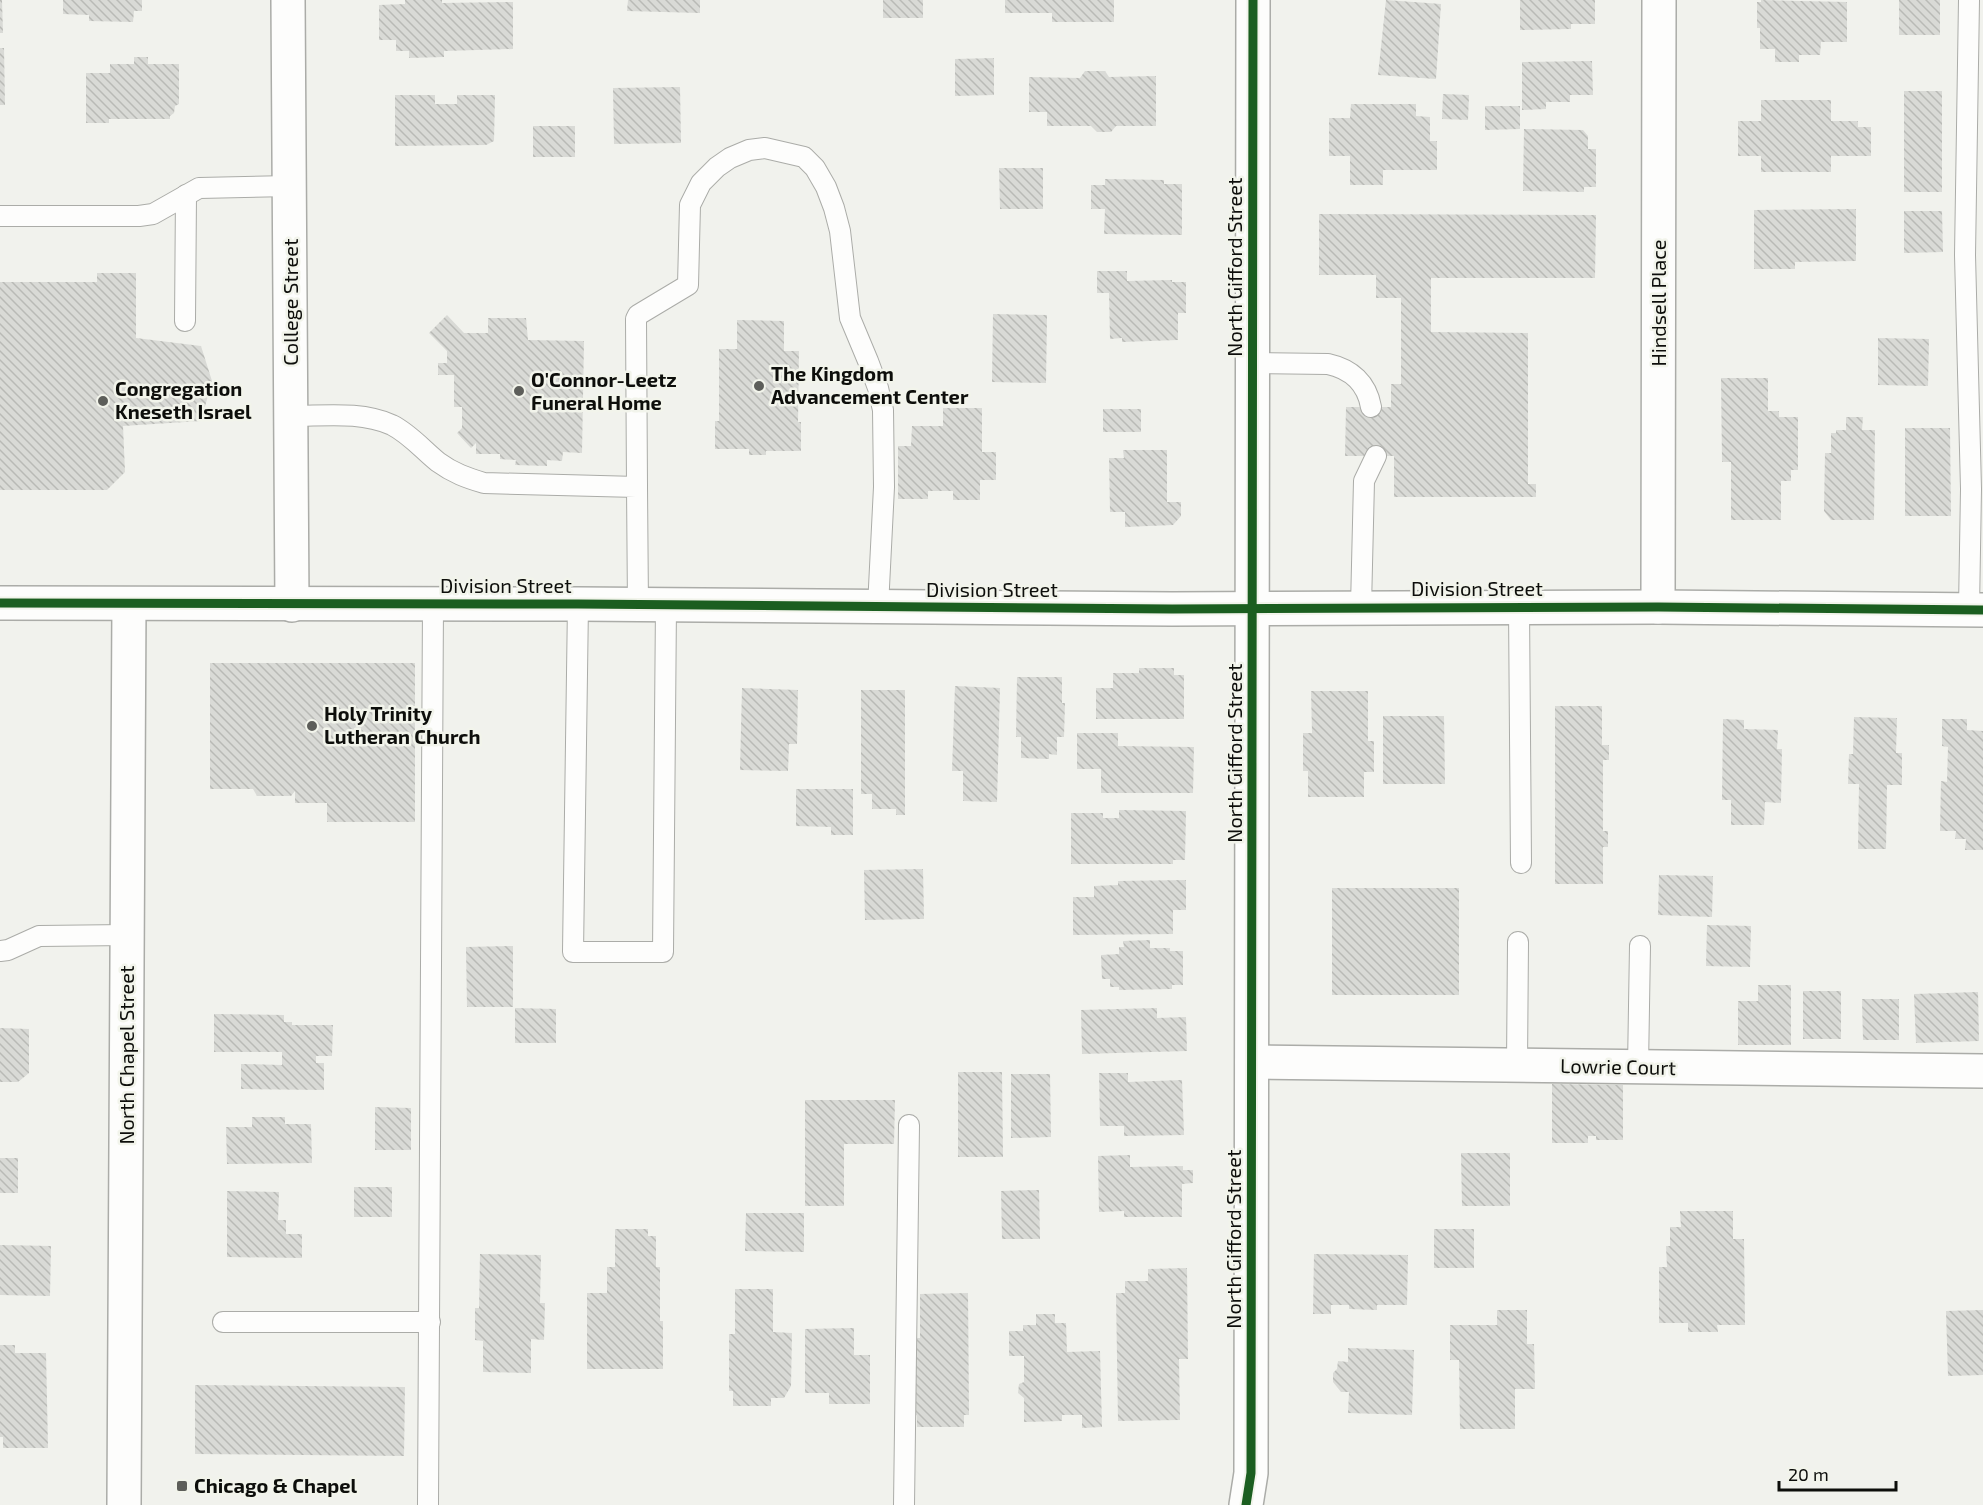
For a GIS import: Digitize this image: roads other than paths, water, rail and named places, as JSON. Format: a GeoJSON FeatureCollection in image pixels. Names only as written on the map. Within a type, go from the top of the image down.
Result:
{"type":"FeatureCollection","features":[{"type":"Feature","properties":{"kind":"street","name":"College Street"},"geometry":{"type":"LineString","coordinates":[[288,0],[292,605]]}},
{"type":"Feature","properties":{"kind":"street","name":"North Gifford Street"},"geometry":{"type":"LineString","coordinates":[[1246,1505],[1251,1473],[1253,0]]}},
{"type":"Feature","properties":{"kind":"street","name":"Hindsell Place"},"geometry":{"type":"LineString","coordinates":[[1658,607],[1659,0]]}},
{"type":"Feature","properties":{"kind":"street","name":"Division Street"},"geometry":{"type":"LineString","coordinates":[[0,603],[1252,608],[1658,607],[1976,610]]}},
{"type":"Feature","properties":{"kind":"street","name":"North Chapel Street"},"geometry":{"type":"LineString","coordinates":[[124,1505],[129,604]]}},
{"type":"Feature","properties":{"kind":"street","name":"Lowrie Court"},"geometry":{"type":"LineString","coordinates":[[1252,1062],[1983,1071]]}},
{"type":"Feature","properties":{"kind":"lane"},"geometry":{"type":"LineString","coordinates":[[1969,0],[1965,255],[1976,610]]}},
{"type":"Feature","properties":{"kind":"lane"},"geometry":{"type":"LineString","coordinates":[[578,604],[573,952],[663,952],[652,605],[637,487],[636,319],[638,315],[687,285],[689,213],[692,200],[701,183],[730,158],[749,150],[765,148],[804,157],[815,168],[826,187],[840,231],[850,318],[878,388],[883,410],[884,487],[878,607]]}},
{"type":"Feature","properties":{"kind":"lane"},"geometry":{"type":"LineString","coordinates":[[0,216],[139,216],[153,214],[199,189],[290,186]]}},
{"type":"Feature","properties":{"kind":"lane"},"geometry":{"type":"LineString","coordinates":[[185,321],[186,195]]}},
{"type":"Feature","properties":{"kind":"lane"},"geometry":{"type":"LineString","coordinates":[[1253,363],[1337,366],[1347,370],[1360,382],[1371,407]]}},
{"type":"Feature","properties":{"kind":"lane"},"geometry":{"type":"LineString","coordinates":[[292,416],[358,416],[385,423],[412,438],[439,463],[460,476],[484,483],[637,487]]}},
{"type":"Feature","properties":{"kind":"lane"},"geometry":{"type":"LineString","coordinates":[[1361,607],[1364,481],[1376,456]]}},
{"type":"Feature","properties":{"kind":"lane"},"geometry":{"type":"LineString","coordinates":[[428,1505],[433,604]]}},
{"type":"Feature","properties":{"kind":"lane"},"geometry":{"type":"LineString","coordinates":[[1519,607],[1521,863]]}},
{"type":"Feature","properties":{"kind":"lane"},"geometry":{"type":"LineString","coordinates":[[0,951],[8,950],[39,936],[127,935]]}},
{"type":"Feature","properties":{"kind":"lane"},"geometry":{"type":"LineString","coordinates":[[1517,1065],[1518,942]]}},
{"type":"Feature","properties":{"kind":"lane"},"geometry":{"type":"LineString","coordinates":[[1638,1067],[1640,946]]}},
{"type":"Feature","properties":{"kind":"lane"},"geometry":{"type":"LineString","coordinates":[[904,1505],[909,1125]]}},
{"type":"Feature","properties":{"kind":"lane"},"geometry":{"type":"LineString","coordinates":[[223,1322],[430,1322]]}},
{"type":"Feature","properties":{"kind":"place","name":"The Kingdom Advancement Center"},"geometry":{"type":"Point","coordinates":[759,386]}},
{"type":"Feature","properties":{"kind":"place","name":"O'Connor-Leetz Funeral Home"},"geometry":{"type":"Point","coordinates":[519,391]}},
{"type":"Feature","properties":{"kind":"place","name":"Congregation Kneseth Israel"},"geometry":{"type":"Point","coordinates":[103,401]}},
{"type":"Feature","properties":{"kind":"place","name":"Holy Trinity Lutheran Church"},"geometry":{"type":"Point","coordinates":[312,726]}},
{"type":"Feature","properties":{"kind":"place","name":"Chicago & Chapel"},"geometry":{"type":"Point","coordinates":[182,1486]}}]}
